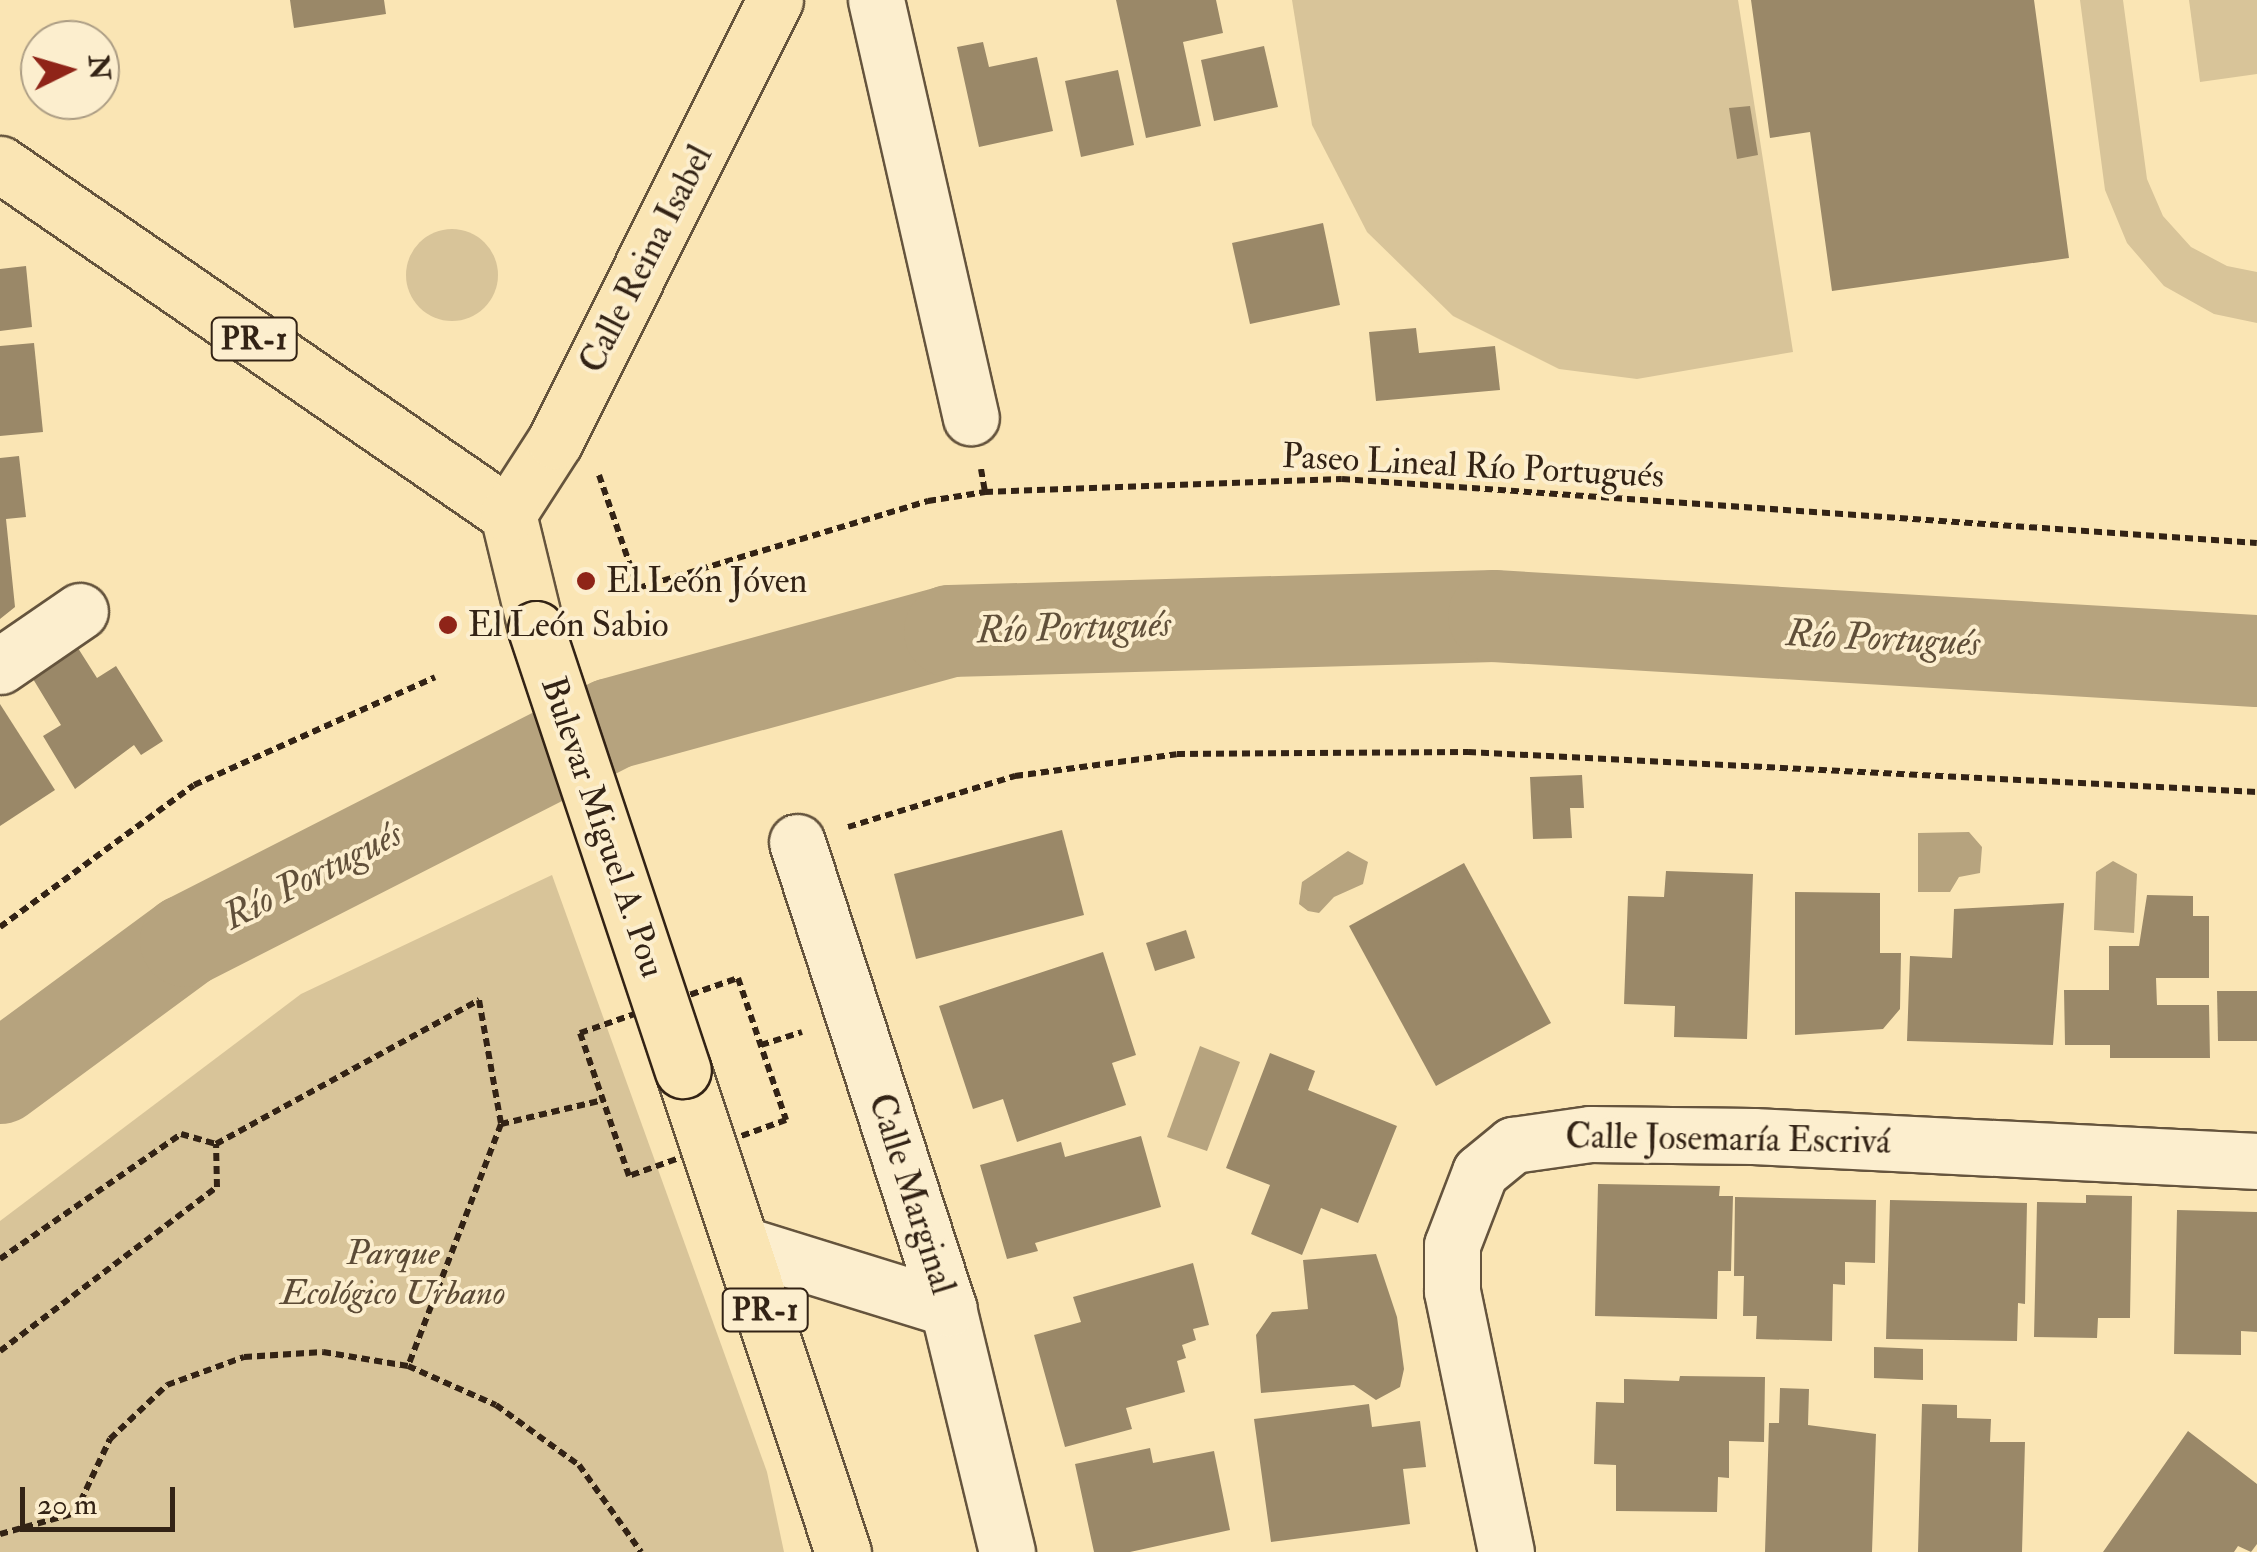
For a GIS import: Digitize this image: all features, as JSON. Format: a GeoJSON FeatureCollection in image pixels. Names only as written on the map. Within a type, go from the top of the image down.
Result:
{"type":"FeatureCollection","features":[{"type":"Feature","properties":{"kind":"main road","name":"Calle Reina Isabel"},"geometry":{"type":"LineString","coordinates":[[508,514],[555,442],[775,0]]}},
{"type":"Feature","properties":{"kind":"main road","name":"PR-1"},"geometry":{"type":"LineString","coordinates":[[0,164],[508,514]]}},
{"type":"Feature","properties":{"kind":"main road","name":"Bulevar Miguel A. Pou"},"geometry":{"type":"LineString","coordinates":[[508,514],[536,629],[843,1552]]}},
{"type":"Feature","properties":{"kind":"street"},"geometry":{"type":"LineString","coordinates":[[876,0],[972,417]]}},
{"type":"Feature","properties":{"kind":"street"},"geometry":{"type":"LineString","coordinates":[[0,666],[80,611]]}},
{"type":"Feature","properties":{"kind":"street","name":"Calle Marginal"},"geometry":{"type":"LineString","coordinates":[[797,842],[948,1308],[1007,1552]]}},
{"type":"Feature","properties":{"kind":"street","name":"Calle Josemaría Escrivá"},"geometry":{"type":"LineString","coordinates":[[1506,1552],[1452,1292],[1452,1245],[1480,1172],[1513,1145],[1590,1134],[1753,1136],[2257,1161]]}},
{"type":"Feature","properties":{"kind":"street"},"geometry":{"type":"LineString","coordinates":[[744,1245],[948,1308]]}},
{"type":"Feature","properties":{"kind":"path","name":"Paseo Lineal Río Portugués"},"geometry":{"type":"LineString","coordinates":[[555,442],[598,470],[638,588],[928,501],[985,492],[1342,479],[2257,543]]}},
{"type":"Feature","properties":{"kind":"path"},"geometry":{"type":"LineString","coordinates":[[0,927],[194,785],[435,677]]}},
{"type":"Feature","properties":{"kind":"path"},"geometry":{"type":"LineString","coordinates":[[797,842],[1015,776],[1178,754],[1468,752],[2257,792]]}},
{"type":"Feature","properties":{"kind":"path"},"geometry":{"type":"LineString","coordinates":[[738,978],[786,1120],[629,1176],[580,1032],[663,1002],[738,978]]}},
{"type":"Feature","properties":{"kind":"path"},"geometry":{"type":"LineString","coordinates":[[0,1260],[181,1134],[216,1144],[480,1000],[500,1124],[408,1366]]}},
{"type":"Feature","properties":{"kind":"path"},"geometry":{"type":"LineString","coordinates":[[500,1124],[603,1100]]}},
{"type":"Feature","properties":{"kind":"path"},"geometry":{"type":"LineString","coordinates":[[0,1351],[216,1187],[216,1144]]}},
{"type":"Feature","properties":{"kind":"path"},"geometry":{"type":"LineString","coordinates":[[0,1534],[75,1513],[110,1439],[167,1385],[244,1357],[324,1352],[408,1366],[496,1405],[579,1465],[641,1552]]}},
{"type":"Feature","properties":{"kind":"green space"},"geometry":{"type":"Polygon","coordinates":[[[1292,0],[1738,0],[1793,352],[1637,379],[1559,369],[1453,316],[1367,232],[1312,125],[1292,0]]]}},
{"type":"Feature","properties":{"kind":"green space"},"geometry":{"type":"Polygon","coordinates":[[[2080,0],[2123,0],[2147,179],[2163,216],[2191,247],[2227,266],[2257,272],[2257,323],[2214,314],[2164,286],[2127,243],[2105,190],[2080,0]]]}},
{"type":"Feature","properties":{"kind":"green space"},"geometry":{"type":"Polygon","coordinates":[[[2189,0],[2257,0],[2257,74],[2200,82],[2189,0]]]}},
{"type":"Feature","properties":{"kind":"green space"},"geometry":{"type":"Polygon","coordinates":[[[452,229],[469,233],[484,243],[494,258],[498,275],[494,292],[484,307],[469,317],[452,321],[435,317],[420,307],[410,292],[406,275],[410,258],[420,243],[435,233],[452,229]]]}},
{"type":"Feature","properties":{"kind":"green space","name":"Parque Ecológico Urbano"},"geometry":{"type":"Polygon","coordinates":[[[552,875],[767,1472],[784,1552],[0,1552],[0,1221],[301,994],[552,875]]]}},
{"type":"Feature","properties":{"kind":"shaded area"},"geometry":{"type":"Polygon","coordinates":[[[1969,832],[1982,847],[1980,873],[1959,877],[1950,892],[1918,892],[1918,833],[1969,832]]]}},
{"type":"Feature","properties":{"kind":"shaded area"},"geometry":{"type":"Polygon","coordinates":[[[1348,851],[1368,862],[1363,884],[1334,897],[1319,913],[1299,904],[1302,882],[1348,851]]]}},
{"type":"Feature","properties":{"kind":"shaded area"},"geometry":{"type":"Polygon","coordinates":[[[2113,861],[2137,874],[2134,933],[2094,930],[2096,872],[2113,861]]]}},
{"type":"Feature","properties":{"kind":"shaded area"},"geometry":{"type":"Polygon","coordinates":[[[1200,1046],[1240,1062],[1207,1151],[1167,1137],[1200,1046]]]}},
{"type":"Feature","properties":{"kind":"building"},"geometry":{"type":"Polygon","coordinates":[[[290,0],[384,0],[386,14],[294,28],[290,0]]]}},
{"type":"Feature","properties":{"kind":"building"},"geometry":{"type":"Polygon","coordinates":[[[1116,0],[1216,0],[1223,33],[1183,42],[1201,126],[1146,138],[1116,0]]]}},
{"type":"Feature","properties":{"kind":"building"},"geometry":{"type":"Polygon","coordinates":[[[1751,0],[2034,0],[2069,258],[1832,291],[1810,132],[1770,138],[1751,0]]]}},
{"type":"Feature","properties":{"kind":"building"},"geometry":{"type":"Polygon","coordinates":[[[983,42],[989,67],[1037,57],[1053,131],[979,147],[957,47],[983,42]]]}},
{"type":"Feature","properties":{"kind":"building"},"geometry":{"type":"Polygon","coordinates":[[[1264,46],[1278,107],[1214,121],[1201,60],[1264,46]]]}},
{"type":"Feature","properties":{"kind":"building"},"geometry":{"type":"Polygon","coordinates":[[[1118,70],[1134,145],[1081,157],[1065,81],[1118,70]]]}},
{"type":"Feature","properties":{"kind":"building"},"geometry":{"type":"Polygon","coordinates":[[[1750,106],[1758,155],[1737,159],[1729,108],[1750,106]]]}},
{"type":"Feature","properties":{"kind":"building"},"geometry":{"type":"Polygon","coordinates":[[[1323,223],[1340,305],[1250,324],[1232,243],[1323,223]]]}},
{"type":"Feature","properties":{"kind":"building"},"geometry":{"type":"Polygon","coordinates":[[[26,266],[32,327],[0,331],[0,269],[26,266]]]}},
{"type":"Feature","properties":{"kind":"building"},"geometry":{"type":"Polygon","coordinates":[[[1416,328],[1419,353],[1495,346],[1500,390],[1376,401],[1369,332],[1416,328]]]}},
{"type":"Feature","properties":{"kind":"building"},"geometry":{"type":"Polygon","coordinates":[[[34,343],[43,432],[0,436],[0,346],[34,343]]]}},
{"type":"Feature","properties":{"kind":"building"},"geometry":{"type":"Polygon","coordinates":[[[19,456],[26,517],[6,519],[15,607],[0,619],[0,458],[19,456]]]}},
{"type":"Feature","properties":{"kind":"building"},"geometry":{"type":"Polygon","coordinates":[[[76,645],[97,678],[116,666],[163,741],[141,755],[134,745],[75,789],[43,736],[61,725],[30,674],[76,645]]]}},
{"type":"Feature","properties":{"kind":"building"},"geometry":{"type":"Polygon","coordinates":[[[0,704],[55,790],[0,826],[0,704]]]}},
{"type":"Feature","properties":{"kind":"building"},"geometry":{"type":"Polygon","coordinates":[[[1582,775],[1584,808],[1570,808],[1572,838],[1533,839],[1530,777],[1582,775]]]}},
{"type":"Feature","properties":{"kind":"building"},"geometry":{"type":"Polygon","coordinates":[[[1062,830],[1084,915],[916,959],[894,874],[1062,830]]]}},
{"type":"Feature","properties":{"kind":"building"},"geometry":{"type":"Polygon","coordinates":[[[1464,863],[1551,1023],[1436,1086],[1349,926],[1464,863]]]}},
{"type":"Feature","properties":{"kind":"building"},"geometry":{"type":"Polygon","coordinates":[[[1666,871],[1753,874],[1747,1039],[1674,1037],[1675,1006],[1624,1004],[1628,896],[1664,897],[1666,871]]]}},
{"type":"Feature","properties":{"kind":"building"},"geometry":{"type":"Polygon","coordinates":[[[1795,892],[1880,893],[1880,953],[1901,953],[1900,1009],[1883,1029],[1795,1035],[1795,892]]]}},
{"type":"Feature","properties":{"kind":"building"},"geometry":{"type":"Polygon","coordinates":[[[2147,895],[2193,896],[2193,916],[2209,916],[2209,978],[2156,978],[2157,1005],[2209,1005],[2210,1058],[2110,1058],[2110,1045],[2065,1045],[2064,990],[2109,990],[2109,946],[2139,946],[2147,895]]]}},
{"type":"Feature","properties":{"kind":"building"},"geometry":{"type":"Polygon","coordinates":[[[2064,903],[2053,1045],[1907,1041],[1910,956],[1952,958],[1954,909],[2064,903]]]}},
{"type":"Feature","properties":{"kind":"building"},"geometry":{"type":"Polygon","coordinates":[[[1186,930],[1195,958],[1155,971],[1146,943],[1186,930]]]}},
{"type":"Feature","properties":{"kind":"building"},"geometry":{"type":"Polygon","coordinates":[[[1103,952],[1136,1055],[1112,1063],[1126,1105],[1017,1142],[1003,1099],[973,1109],[939,1006],[1103,952]]]}},
{"type":"Feature","properties":{"kind":"building"},"geometry":{"type":"Polygon","coordinates":[[[2217,991],[2257,991],[2257,1041],[2218,1041],[2217,991]]]}},
{"type":"Feature","properties":{"kind":"building"},"geometry":{"type":"Polygon","coordinates":[[[1270,1053],[1315,1071],[1308,1090],[1397,1126],[1358,1223],[1321,1208],[1302,1255],[1251,1234],[1270,1185],[1226,1168],[1270,1053]]]}},
{"type":"Feature","properties":{"kind":"building"},"geometry":{"type":"Polygon","coordinates":[[[1141,1136],[1161,1207],[1035,1243],[1038,1251],[1007,1259],[980,1165],[1061,1142],[1065,1157],[1141,1136]]]}},
{"type":"Feature","properties":{"kind":"building"},"geometry":{"type":"Polygon","coordinates":[[[1598,1184],[1720,1186],[1719,1196],[1733,1196],[1731,1271],[1718,1271],[1717,1319],[1595,1316],[1598,1184]]]}},
{"type":"Feature","properties":{"kind":"building"},"geometry":{"type":"Polygon","coordinates":[[[2086,1195],[2132,1196],[2130,1318],[2098,1318],[2097,1338],[2034,1337],[2037,1202],[2086,1203],[2086,1195]]]}},
{"type":"Feature","properties":{"kind":"building"},"geometry":{"type":"Polygon","coordinates":[[[1735,1197],[1876,1200],[1875,1263],[1845,1262],[1845,1285],[1833,1284],[1832,1341],[1756,1339],[1757,1316],[1743,1316],[1744,1276],[1734,1276],[1735,1197]]]}},
{"type":"Feature","properties":{"kind":"building"},"geometry":{"type":"Polygon","coordinates":[[[1890,1200],[2027,1203],[2025,1304],[2018,1303],[2017,1341],[1886,1339],[1890,1200]]]}},
{"type":"Feature","properties":{"kind":"building"},"geometry":{"type":"Polygon","coordinates":[[[2177,1210],[2257,1212],[2257,1332],[2241,1331],[2241,1355],[2174,1354],[2177,1210]]]}},
{"type":"Feature","properties":{"kind":"building"},"geometry":{"type":"Polygon","coordinates":[[[1376,1254],[1397,1317],[1404,1369],[1400,1387],[1376,1400],[1354,1385],[1261,1393],[1256,1335],[1272,1312],[1308,1309],[1303,1260],[1376,1254]]]}},
{"type":"Feature","properties":{"kind":"building"},"geometry":{"type":"Polygon","coordinates":[[[1193,1263],[1209,1325],[1193,1329],[1196,1340],[1182,1345],[1186,1358],[1177,1361],[1185,1392],[1126,1408],[1132,1429],[1065,1447],[1034,1335],[1081,1322],[1073,1297],[1193,1263]]]}},
{"type":"Feature","properties":{"kind":"building"},"geometry":{"type":"Polygon","coordinates":[[[1874,1347],[1923,1349],[1923,1380],[1874,1378],[1874,1347]]]}},
{"type":"Feature","properties":{"kind":"building"},"geometry":{"type":"Polygon","coordinates":[[[1680,1376],[1765,1377],[1764,1442],[1729,1441],[1729,1478],[1718,1477],[1717,1512],[1616,1511],[1616,1465],[1594,1464],[1596,1402],[1624,1403],[1624,1379],[1679,1381],[1680,1376]]]}},
{"type":"Feature","properties":{"kind":"building"},"geometry":{"type":"Polygon","coordinates":[[[1780,1388],[1809,1389],[1808,1425],[1876,1434],[1872,1552],[1765,1552],[1769,1423],[1779,1423],[1780,1388]]]}},
{"type":"Feature","properties":{"kind":"building"},"geometry":{"type":"Polygon","coordinates":[[[1369,1404],[1372,1427],[1420,1421],[1426,1467],[1403,1469],[1410,1524],[1271,1542],[1254,1419],[1369,1404]]]}},
{"type":"Feature","properties":{"kind":"building"},"geometry":{"type":"Polygon","coordinates":[[[1922,1404],[1957,1405],[1957,1418],[1991,1419],[1990,1442],[2025,1442],[2022,1552],[1918,1552],[1922,1404]]]}},
{"type":"Feature","properties":{"kind":"building"},"geometry":{"type":"Polygon","coordinates":[[[2188,1431],[2257,1484],[2257,1544],[2251,1552],[2238,1546],[2234,1552],[2103,1552],[2188,1431]]]}},
{"type":"Feature","properties":{"kind":"building"},"geometry":{"type":"Polygon","coordinates":[[[1150,1448],[1153,1463],[1214,1451],[1230,1530],[1130,1552],[1094,1552],[1075,1464],[1150,1448]]]}},
{"type":"Feature","properties":{"kind":"waterway","name":"Río Portugués"},"geometry":{"type":"LineString","coordinates":[[0,1078],[186,941],[611,724],[950,631],[1494,616],[2257,661]]}},
{"type":"Feature","properties":{"kind":"place","name":"El León Jóven"},"geometry":{"type":"Point","coordinates":[586,581]}},
{"type":"Feature","properties":{"kind":"place","name":"El León Sabio"},"geometry":{"type":"Point","coordinates":[448,625]}}]}
